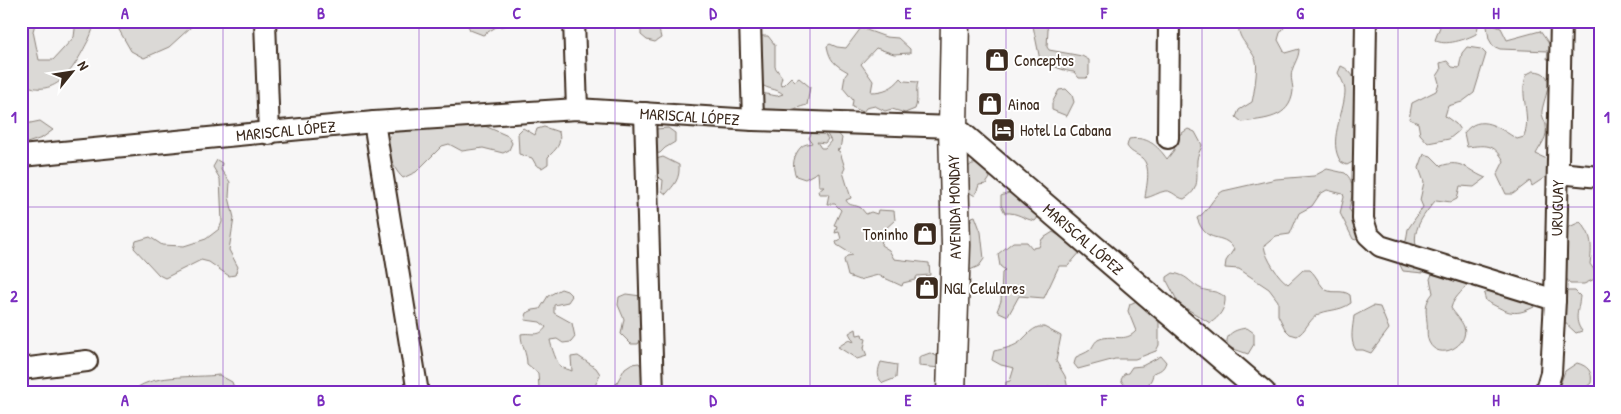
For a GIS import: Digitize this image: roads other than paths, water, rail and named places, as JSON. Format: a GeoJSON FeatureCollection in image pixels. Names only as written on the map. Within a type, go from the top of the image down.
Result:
{"type":"FeatureCollection","features":[{"type":"Feature","properties":{"kind":"main road","name":"AVENIDA MONDAY"},"geometry":{"type":"LineString","coordinates":[[951,393],[956,245],[953,127],[955,21]]}},
{"type":"Feature","properties":{"kind":"street"},"geometry":{"type":"LineString","coordinates":[[265,21],[268,134]]}},
{"type":"Feature","properties":{"kind":"street"},"geometry":{"type":"LineString","coordinates":[[574,21],[577,109]]}},
{"type":"Feature","properties":{"kind":"street"},"geometry":{"type":"LineString","coordinates":[[750,21],[753,120]]}},
{"type":"Feature","properties":{"kind":"street"},"geometry":{"type":"LineString","coordinates":[[1168,138],[1169,21]]}},
{"type":"Feature","properties":{"kind":"street"},"geometry":{"type":"LineString","coordinates":[[1366,21],[1363,219],[1368,234],[1380,246],[1555,300]]}},
{"type":"Feature","properties":{"kind":"street","name":"URUGUAY"},"geometry":{"type":"LineString","coordinates":[[1545,393],[1551,373],[1555,300],[1561,21]]}},
{"type":"Feature","properties":{"kind":"street","name":"MARISCAL LÓPEZ"},"geometry":{"type":"LineString","coordinates":[[21,156],[268,134],[374,122],[577,109],[753,120],[953,127],[1263,393]]}},
{"type":"Feature","properties":{"kind":"street"},"geometry":{"type":"LineString","coordinates":[[645,113],[653,393]]}},
{"type":"Feature","properties":{"kind":"street"},"geometry":{"type":"LineString","coordinates":[[374,122],[418,393]]}},
{"type":"Feature","properties":{"kind":"street"},"geometry":{"type":"LineString","coordinates":[[1558,173],[1600,177]]}},
{"type":"Feature","properties":{"kind":"street"},"geometry":{"type":"LineString","coordinates":[[21,369],[87,361]]}},
{"type":"Feature","properties":{"kind":"place","name":"Conceptos"},"geometry":{"type":"Point","coordinates":[997,60]}},
{"type":"Feature","properties":{"kind":"place","name":"Ainoa"},"geometry":{"type":"Point","coordinates":[990,104]}},
{"type":"Feature","properties":{"kind":"place","name":"Hotel La Cabana"},"geometry":{"type":"Point","coordinates":[1003,130]}},
{"type":"Feature","properties":{"kind":"place","name":"Toninho"},"geometry":{"type":"Point","coordinates":[925,234]}},
{"type":"Feature","properties":{"kind":"place","name":"NGL Celulares"},"geometry":{"type":"Point","coordinates":[927,288]}}]}
